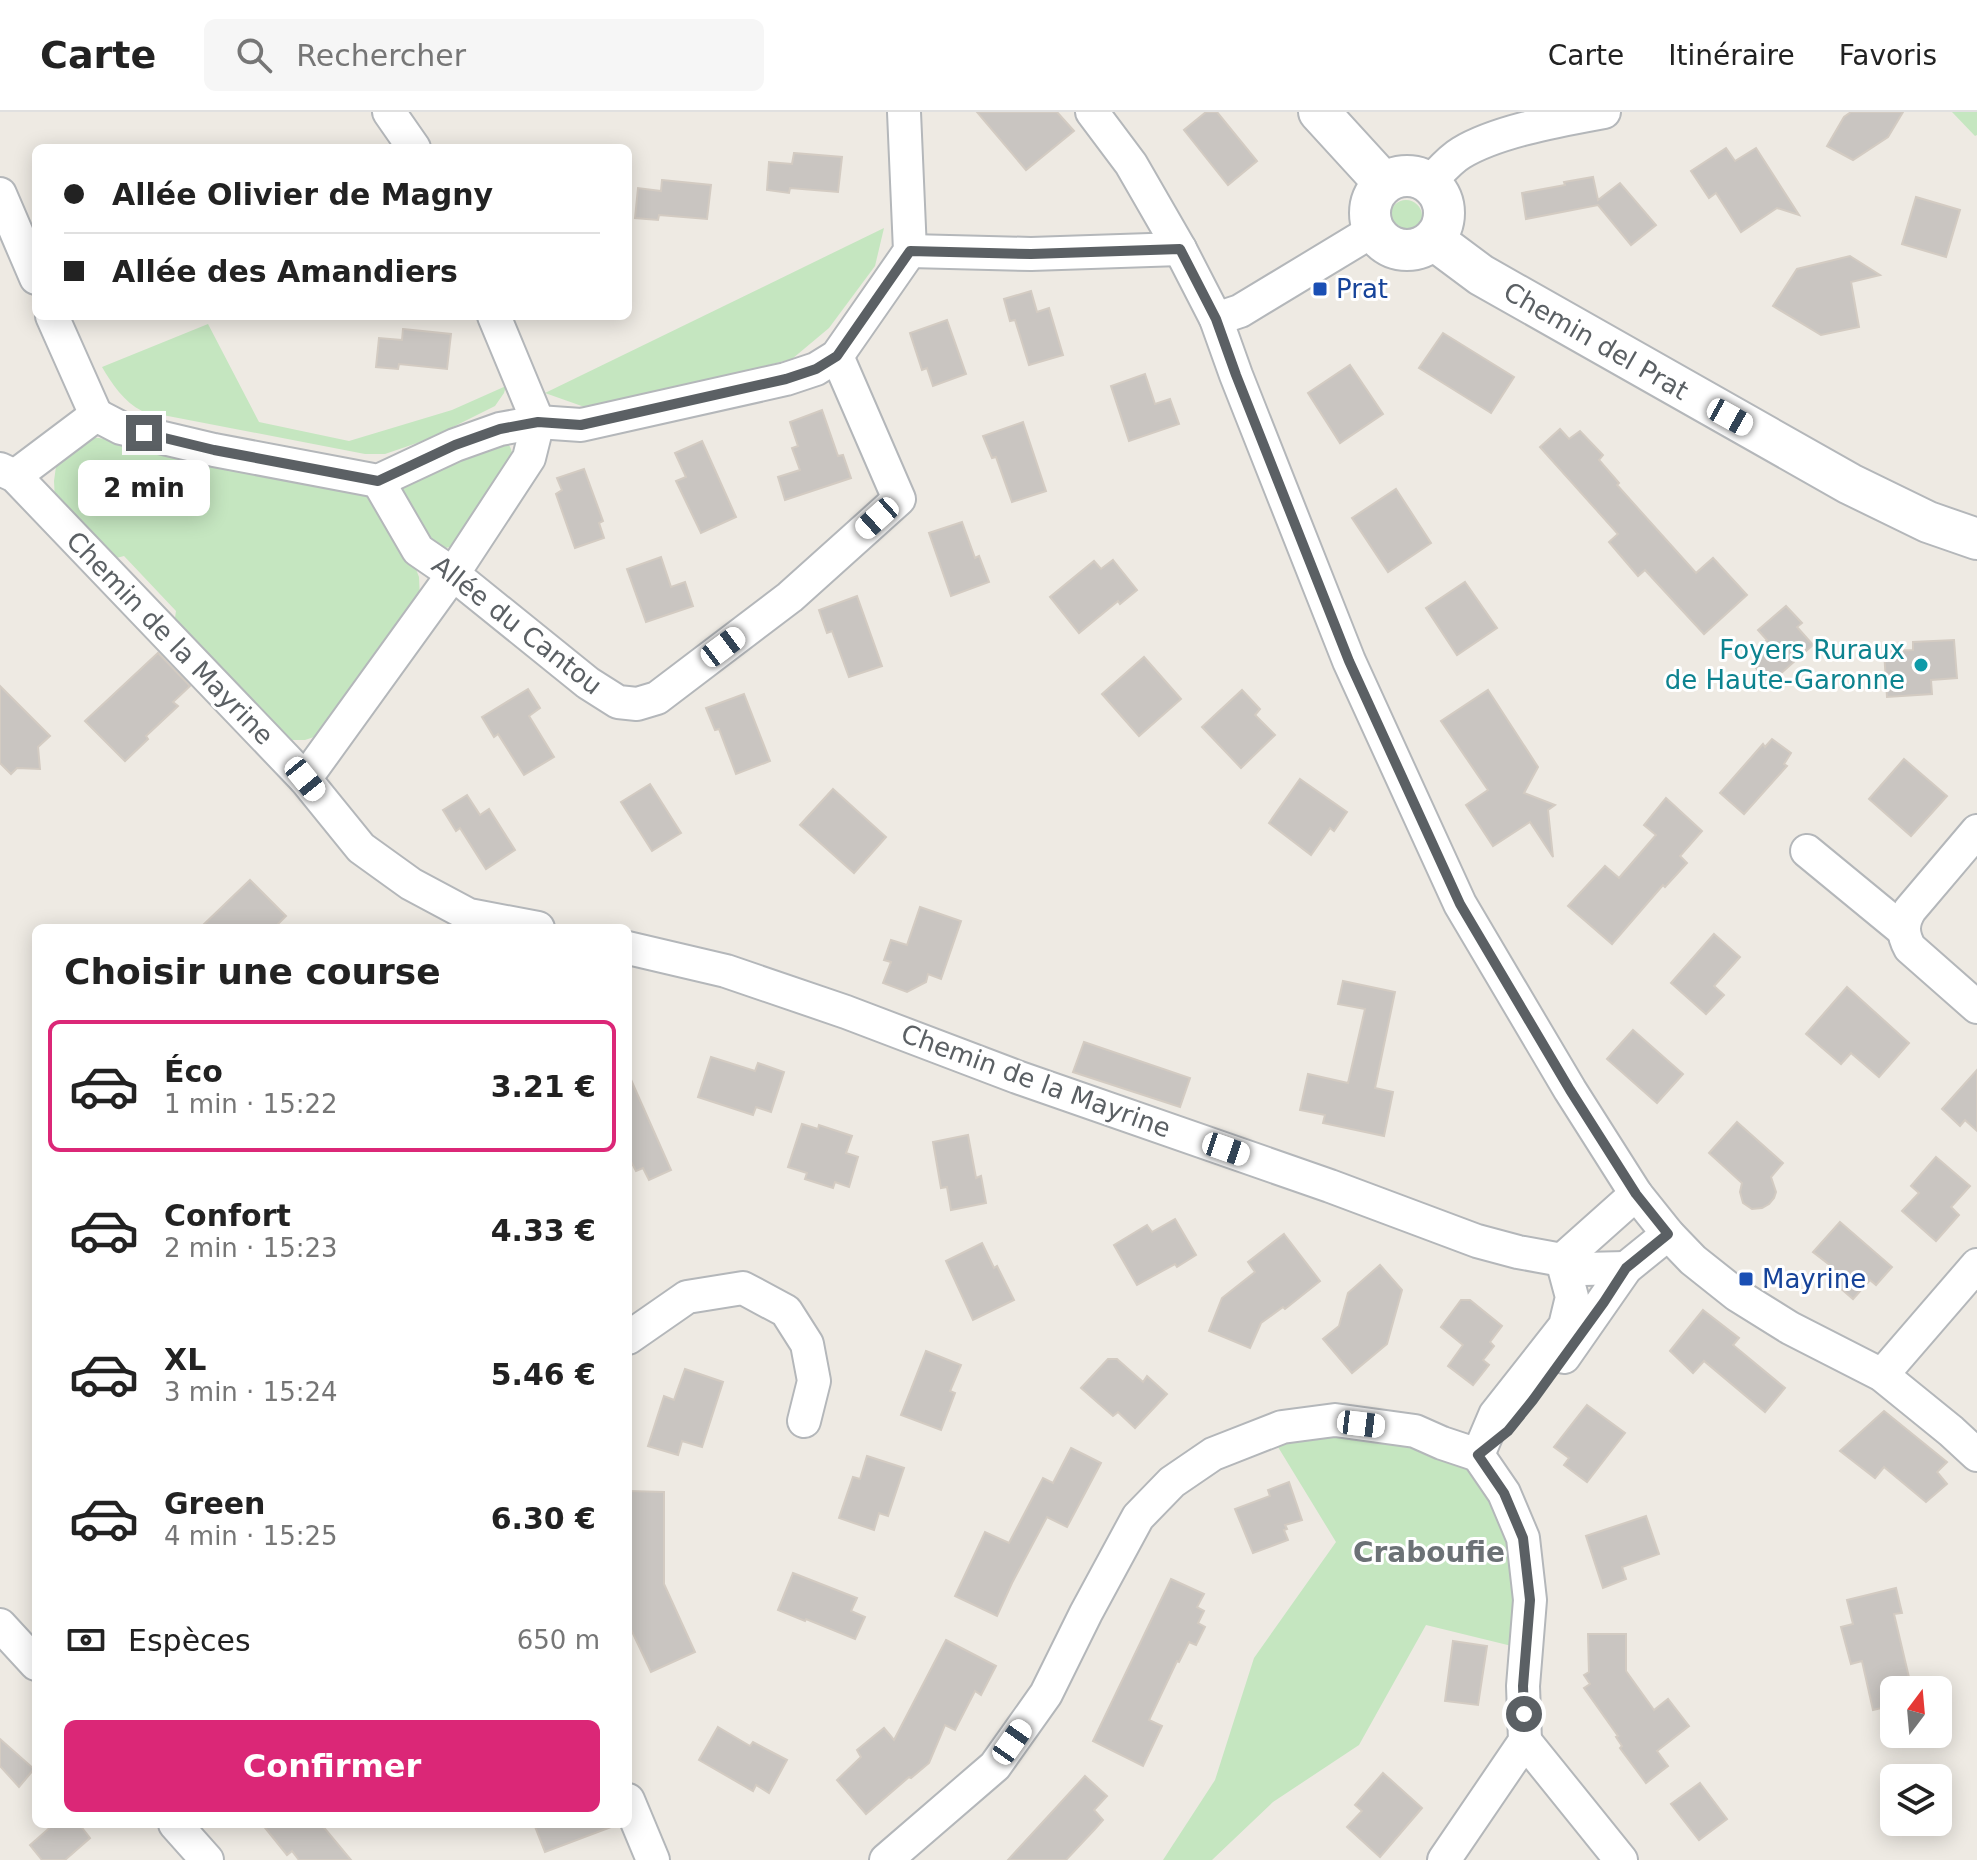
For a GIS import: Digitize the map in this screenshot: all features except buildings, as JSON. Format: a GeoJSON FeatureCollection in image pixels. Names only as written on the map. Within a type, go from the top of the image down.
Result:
{"type":"FeatureCollection","features":[{"type":"Feature","properties":{"kind":"street"},"geometry":{"type":"LineString","coordinates":[[389,112],[411,144]]}},
{"type":"Feature","properties":{"kind":"street"},"geometry":{"type":"LineString","coordinates":[[54,320],[96,415],[121,428],[214,450],[378,481],[455,445],[500,429],[538,422],[581,425],[786,379],[816,369],[837,356],[910,251],[904,112]]}},
{"type":"Feature","properties":{"kind":"street"},"geometry":{"type":"LineString","coordinates":[[1092,112],[1131,164],[1216,319],[1349,661],[1460,904],[1570,1090],[1636,1194],[1693,1260],[1737,1295],[1790,1328],[1882,1375],[1977,1455]]}},
{"type":"Feature","properties":{"kind":"street"},"geometry":{"type":"LineString","coordinates":[[1319,112],[1384,183]]}},
{"type":"Feature","properties":{"kind":"street"},"geometry":{"type":"LineString","coordinates":[[1429,183],[1458,155],[1476,145],[1519,131],[1604,112]]}},
{"type":"Feature","properties":{"kind":"street"},"geometry":{"type":"LineString","coordinates":[[1412,176],[1429,183],[1435,187],[1444,204],[1442,230],[1428,245],[1416,250],[1403,251],[1391,247],[1380,239],[1370,219],[1370,205],[1375,194],[1384,183],[1398,177],[1412,176]]}},
{"type":"Feature","properties":{"kind":"street"},"geometry":{"type":"LineString","coordinates":[[0,194],[32,269]]}},
{"type":"Feature","properties":{"kind":"street"},"geometry":{"type":"LineString","coordinates":[[1216,319],[1240,311],[1374,230]]}},
{"type":"Feature","properties":{"kind":"street","name":"Chemin del Prat"},"geometry":{"type":"LineString","coordinates":[[1434,240],[1481,275],[1850,484],[1928,522],[1977,539]]}},
{"type":"Feature","properties":{"kind":"street"},"geometry":{"type":"LineString","coordinates":[[910,251],[1031,254],[1180,249]]}},
{"type":"Feature","properties":{"kind":"street"},"geometry":{"type":"LineString","coordinates":[[305,779],[453,574],[529,458],[538,422],[496,320]]}},
{"type":"Feature","properties":{"kind":"street","name":"Allée du Cantou"},"geometry":{"type":"LineString","coordinates":[[378,481],[418,550],[453,574],[588,683],[618,702],[637,704],[657,698],[790,597],[899,499],[837,356]]}},
{"type":"Feature","properties":{"kind":"street"},"geometry":{"type":"LineString","coordinates":[[8,473],[96,415]]}},
{"type":"Feature","properties":{"kind":"street","name":"Chemin de la Mayrine"},"geometry":{"type":"LineString","coordinates":[[8,473],[305,779],[361,848],[468,921],[498,924]]}},
{"type":"Feature","properties":{"kind":"street"},"geometry":{"type":"LineString","coordinates":[[1977,831],[1910,910],[1903,930],[1910,948],[1977,1007]]}},
{"type":"Feature","properties":{"kind":"street"},"geometry":{"type":"LineString","coordinates":[[1807,851],[1903,930]]}},
{"type":"Feature","properties":{"kind":"street","name":"Chemin de la Mayrine"},"geometry":{"type":"LineString","coordinates":[[632,949],[726,971],[846,1012],[1017,1077],[1330,1186],[1477,1241],[1562,1260],[1583,1269],[1626,1268]]}},
{"type":"Feature","properties":{"kind":"street"},"geometry":{"type":"LineString","coordinates":[[1478,1455],[1495,1415],[1565,1326],[1572,1297],[1562,1260],[1636,1194]]}},
{"type":"Feature","properties":{"kind":"street"},"geometry":{"type":"LineString","coordinates":[[1478,1455],[1508,1431],[1533,1400],[1626,1268],[1668,1234]]}},
{"type":"Feature","properties":{"kind":"street"},"geometry":{"type":"LineString","coordinates":[[1882,1375],[1977,1265]]}},
{"type":"Feature","properties":{"kind":"street"},"geometry":{"type":"LineString","coordinates":[[632,1335],[687,1297],[743,1288],[786,1311],[807,1344],[814,1381],[804,1421]]}},
{"type":"Feature","properties":{"kind":"street"},"geometry":{"type":"LineString","coordinates":[[886,1860],[995,1766],[1046,1694],[1138,1517],[1172,1482],[1213,1454],[1282,1427],[1335,1420],[1415,1431],[1478,1455],[1504,1493],[1523,1538],[1530,1600],[1523,1686],[1525,1741],[1444,1860]]}},
{"type":"Feature","properties":{"kind":"street"},"geometry":{"type":"LineString","coordinates":[[0,1625],[32,1660]]}},
{"type":"Feature","properties":{"kind":"street"},"geometry":{"type":"LineString","coordinates":[[1525,1741],[1621,1860]]}},
{"type":"Feature","properties":{"kind":"street"},"geometry":{"type":"LineString","coordinates":[[632,1810],[653,1860]]}},
{"type":"Feature","properties":{"kind":"street"},"geometry":{"type":"LineString","coordinates":[[179,1828],[207,1860]]}},
{"type":"Feature","properties":{"kind":"green space"},"geometry":{"type":"Polygon","coordinates":[[[1952,112],[1977,112],[1977,135],[1975,136],[1952,112]]]}},
{"type":"Feature","properties":{"kind":"green space"},"geometry":{"type":"Polygon","coordinates":[[[1406,200],[1417,205],[1422,216],[1417,227],[1406,232],[1395,227],[1390,216],[1395,205],[1406,200]]]}},
{"type":"Feature","properties":{"kind":"green space"},"geometry":{"type":"Polygon","coordinates":[[[884,228],[875,266],[829,328],[792,359],[593,410],[545,393],[884,228]]]}},
{"type":"Feature","properties":{"kind":"green space"},"geometry":{"type":"Polygon","coordinates":[[[208,324],[259,422],[349,441],[452,410],[506,386],[495,406],[455,426],[385,454],[365,454],[142,411],[124,398],[102,367],[208,324]]]}},
{"type":"Feature","properties":{"kind":"green space"},"geometry":{"type":"Polygon","coordinates":[[[86,437],[260,470],[363,494],[377,503],[411,556],[419,577],[420,599],[323,734],[305,740],[282,740],[173,631],[176,611],[124,556],[109,560],[55,502],[57,459],[86,437]]]}},
{"type":"Feature","properties":{"kind":"green space"},"geometry":{"type":"Polygon","coordinates":[[[504,440],[510,447],[513,461],[455,546],[441,549],[426,546],[400,496],[402,485],[504,440]]]}},
{"type":"Feature","properties":{"kind":"green space"},"geometry":{"type":"Polygon","coordinates":[[[1299,1432],[1401,1439],[1472,1469],[1510,1538],[1524,1649],[1426,1625],[1359,1745],[1273,1802],[1212,1860],[1163,1860],[1215,1780],[1254,1658],[1336,1542],[1278,1447],[1299,1432]]]}},
{"type":"Feature","properties":{"kind":"place","name":"Prat"},"geometry":{"type":"Point","coordinates":[1320,289]}},
{"type":"Feature","properties":{"kind":"place","name":"Foyers Ruraux de Haute-Garonne"},"geometry":{"type":"Point","coordinates":[1921,665]}},
{"type":"Feature","properties":{"kind":"place","name":"Mayrine"},"geometry":{"type":"Point","coordinates":[1746,1279]}},
{"type":"Feature","properties":{"kind":"district","name":"Craboufie"},"geometry":{"type":"Point","coordinates":[1429,1552]}},
{"type":"Feature","properties":{"kind":"route"},"geometry":{"type":"LineString","coordinates":[[144,433],[214,450],[378,481],[455,445],[500,429],[538,422],[581,425],[786,379],[816,369],[837,356],[910,251],[1031,254],[1180,249],[1216,319],[1349,661],[1460,904],[1570,1090],[1636,1194],[1668,1234],[1626,1268],[1533,1400],[1508,1431],[1478,1455],[1504,1493],[1523,1538],[1530,1600],[1523,1686],[1524,1714]]}}]}
